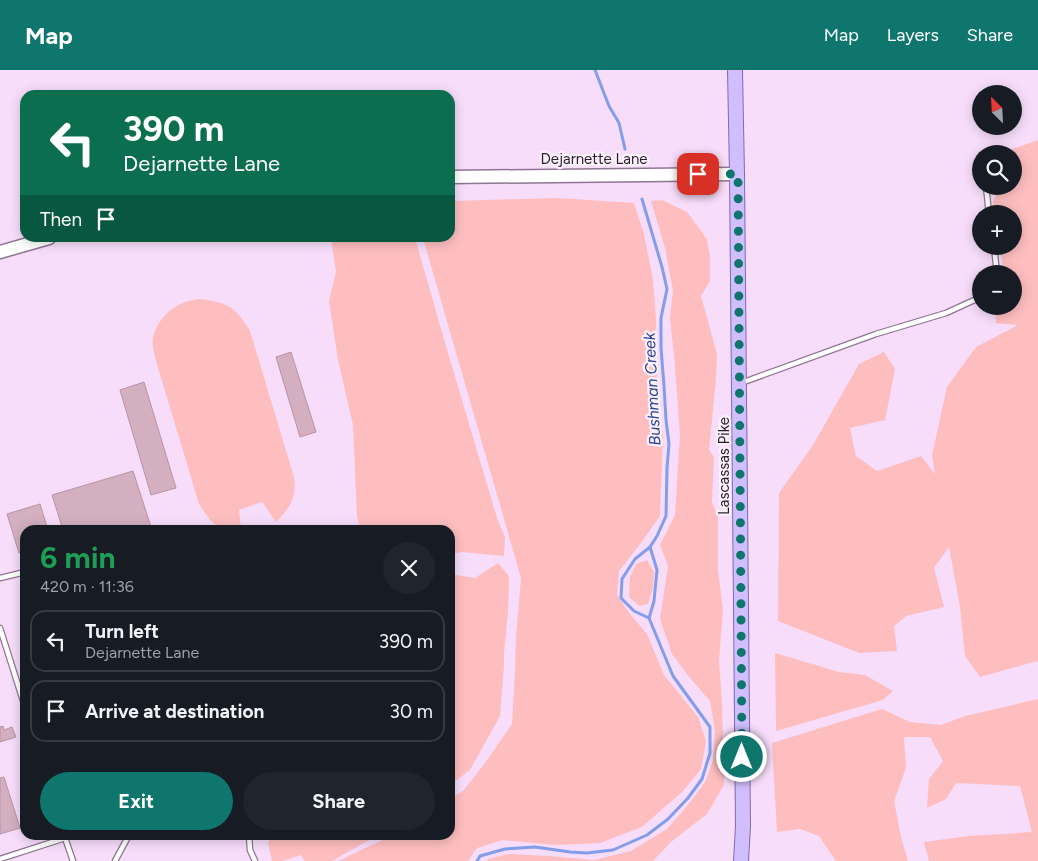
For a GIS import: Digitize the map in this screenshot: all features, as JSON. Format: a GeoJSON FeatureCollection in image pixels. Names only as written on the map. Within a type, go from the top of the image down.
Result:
{"type":"FeatureCollection","features":[{"type":"Feature","properties":{"kind":"main road","name":"Lascassas Pike"},"geometry":{"type":"LineString","coordinates":[[735,70],[740,383],[743,826],[741,861]]}},
{"type":"Feature","properties":{"kind":"main road","name":"Dejarnette Lane"},"geometry":{"type":"LineString","coordinates":[[455,177],[738,174]]}},
{"type":"Feature","properties":{"kind":"main road"},"geometry":{"type":"LineString","coordinates":[[0,252],[36,242]]}},
{"type":"Feature","properties":{"kind":"lane"},"geometry":{"type":"LineString","coordinates":[[740,383],[876,334],[946,313],[972,301]]}},
{"type":"Feature","properties":{"kind":"lane"},"geometry":{"type":"LineString","coordinates":[[0,578],[20,573]]}},
{"type":"Feature","properties":{"kind":"lane"},"geometry":{"type":"LineString","coordinates":[[0,628],[20,691]]}},
{"type":"Feature","properties":{"kind":"lane"},"geometry":{"type":"LineString","coordinates":[[0,859],[54,840]]}},
{"type":"Feature","properties":{"kind":"lane"},"geometry":{"type":"LineString","coordinates":[[66,840],[73,861]]}},
{"type":"Feature","properties":{"kind":"lane"},"geometry":{"type":"LineString","coordinates":[[115,861],[126,840]]}},
{"type":"Feature","properties":{"kind":"lane"},"geometry":{"type":"LineString","coordinates":[[249,840],[250,850],[255,861]]}},
{"type":"Feature","properties":{"kind":"shaded area"},"geometry":{"type":"Polygon","coordinates":[[[1038,140],[1038,664],[1037,661],[980,677],[965,656],[960,607],[949,547],[934,568],[944,607],[906,616],[894,626],[897,651],[859,653],[778,621],[779,493],[813,445],[859,364],[884,352],[895,369],[885,420],[850,428],[856,456],[877,471],[921,456],[935,474],[932,455],[947,387],[976,347],[1018,325],[996,323],[996,315],[1022,315],[1022,265],[1003,265],[1001,255],[1022,255],[1022,205],[994,205],[993,201],[996,195],[1022,195],[1022,146],[1038,140]]]}},
{"type":"Feature","properties":{"kind":"shaded area"},"geometry":{"type":"Polygon","coordinates":[[[558,198],[634,203],[644,234],[653,279],[658,399],[663,436],[660,516],[619,571],[617,595],[647,634],[664,675],[698,717],[706,741],[701,769],[683,791],[642,827],[600,843],[556,845],[503,840],[477,848],[468,861],[338,861],[382,840],[455,840],[455,796],[463,791],[512,724],[521,578],[424,242],[455,242],[455,201],[558,198]]]}},
{"type":"Feature","properties":{"kind":"shaded area"},"geometry":{"type":"Polygon","coordinates":[[[662,200],[687,212],[707,239],[710,257],[710,281],[701,296],[717,354],[709,450],[714,457],[712,502],[718,517],[718,570],[723,610],[719,660],[724,785],[707,814],[671,842],[653,861],[487,861],[488,859],[509,854],[594,860],[631,851],[667,829],[705,782],[713,760],[715,732],[710,701],[672,654],[660,619],[668,566],[660,545],[675,515],[680,434],[670,319],[673,290],[665,248],[651,201],[662,200]]]}},
{"type":"Feature","properties":{"kind":"shaded area"},"geometry":{"type":"Polygon","coordinates":[[[332,242],[416,242],[497,518],[505,537],[504,556],[462,552],[455,553],[455,525],[359,525],[357,517],[353,425],[338,360],[329,301],[336,272],[332,242]]]}},
{"type":"Feature","properties":{"kind":"shaded area"},"geometry":{"type":"Polygon","coordinates":[[[198,299],[223,304],[240,316],[250,331],[295,484],[289,507],[276,522],[262,502],[239,510],[240,525],[217,525],[211,521],[199,504],[153,349],[153,337],[160,321],[168,312],[188,301],[198,299]]]}},
{"type":"Feature","properties":{"kind":"shaded area"},"geometry":{"type":"Polygon","coordinates":[[[647,560],[654,572],[653,588],[648,604],[639,606],[629,597],[630,577],[636,564],[647,560]]]}},
{"type":"Feature","properties":{"kind":"shaded area"},"geometry":{"type":"Polygon","coordinates":[[[498,563],[509,576],[500,716],[470,770],[455,781],[455,575],[475,578],[498,563]]]}},
{"type":"Feature","properties":{"kind":"shaded area"},"geometry":{"type":"Polygon","coordinates":[[[775,653],[839,672],[865,675],[893,691],[883,700],[776,731],[775,653]]]}},
{"type":"Feature","properties":{"kind":"shaded area"},"geometry":{"type":"Polygon","coordinates":[[[1038,699],[1038,861],[929,861],[924,842],[969,836],[1032,832],[1020,786],[956,783],[946,799],[927,808],[929,779],[943,761],[930,737],[904,737],[906,768],[894,801],[908,861],[836,861],[819,836],[800,829],[777,832],[772,743],[882,709],[910,722],[941,725],[965,716],[1038,699]]]}},
{"type":"Feature","properties":{"kind":"shaded area"},"geometry":{"type":"Polygon","coordinates":[[[270,840],[369,840],[332,861],[305,861],[301,855],[282,861],[272,861],[268,842],[270,840]]]}},
{"type":"Feature","properties":{"kind":"building"},"geometry":{"type":"Polygon","coordinates":[[[291,352],[316,432],[300,437],[276,357],[291,352]]]}},
{"type":"Feature","properties":{"kind":"building"},"geometry":{"type":"Polygon","coordinates":[[[144,382],[176,488],[151,495],[120,390],[144,382]]]}},
{"type":"Feature","properties":{"kind":"building"},"geometry":{"type":"Polygon","coordinates":[[[133,471],[150,525],[61,525],[52,495],[133,471]]]}},
{"type":"Feature","properties":{"kind":"building"},"geometry":{"type":"Polygon","coordinates":[[[40,504],[46,525],[20,525],[19,553],[7,514],[40,504]]]}},
{"type":"Feature","properties":{"kind":"building"},"geometry":{"type":"Polygon","coordinates":[[[3,726],[4,730],[12,727],[16,737],[0,742],[0,727],[3,726]]]}},
{"type":"Feature","properties":{"kind":"building"},"geometry":{"type":"Polygon","coordinates":[[[4,777],[20,828],[0,834],[0,778],[4,777]]]}},
{"type":"Feature","properties":{"kind":"waterway","name":"Bushman Creek"},"geometry":{"type":"LineString","coordinates":[[595,70],[609,106],[619,123],[625,149]]}},
{"type":"Feature","properties":{"kind":"waterway","name":"Bushman Creek"},"geometry":{"type":"LineString","coordinates":[[477,861],[480,856],[505,849],[535,847],[587,853],[613,850],[647,835],[668,819],[688,798],[702,779],[710,753],[710,727],[673,676],[649,618],[654,601],[657,570],[650,547],[666,516],[669,444],[661,348],[661,318],[667,289],[642,199]]}},
{"type":"Feature","properties":{"kind":"waterway","name":"Bushman Creek"},"geometry":{"type":"LineString","coordinates":[[649,618],[634,611],[621,598],[622,579],[635,559],[650,547]]}},
{"type":"Feature","properties":{"kind":"route"},"geometry":{"type":"LineString","coordinates":[[698,174],[738,174],[742,757]]}}]}
